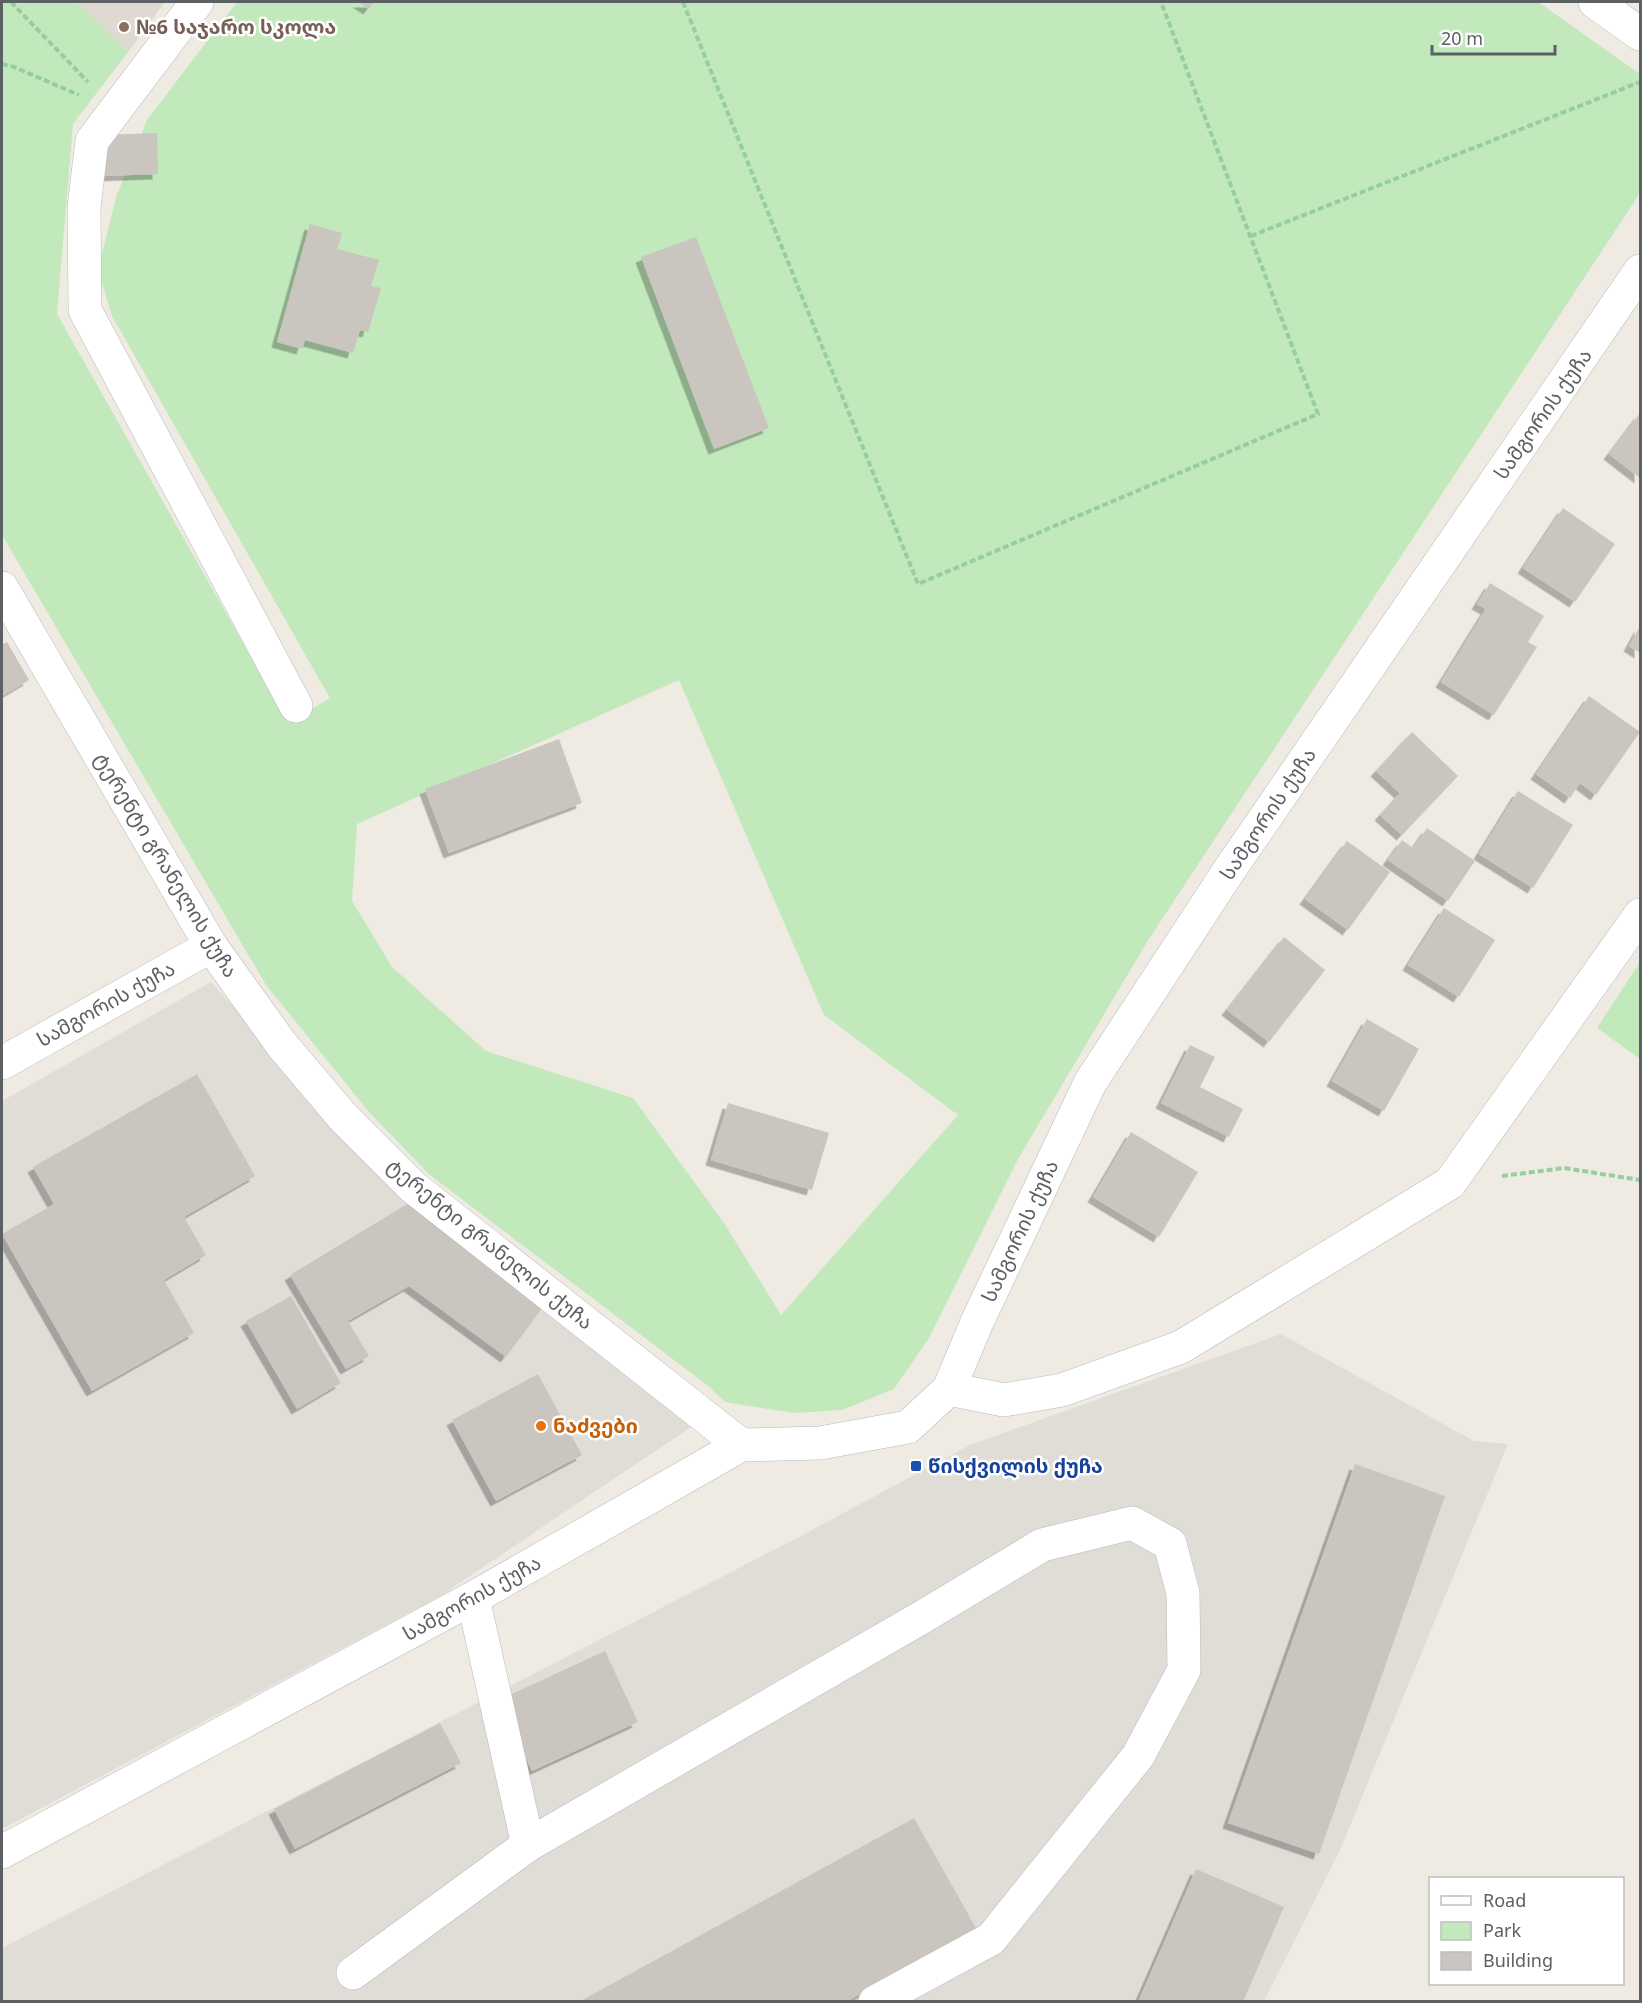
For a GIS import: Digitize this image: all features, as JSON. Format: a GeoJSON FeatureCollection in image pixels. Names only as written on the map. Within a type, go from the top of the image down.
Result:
{"type":"FeatureCollection","features":[{"type":"Feature","properties":{"kind":"street"},"geometry":{"type":"LineString","coordinates":[[197,2],[92,141],[84,207],[85,310],[296,706]]}},
{"type":"Feature","properties":{"kind":"street"},"geometry":{"type":"LineString","coordinates":[[1594,2],[1641,34]]}},
{"type":"Feature","properties":{"kind":"street","name":"სამგორის ქუჩა"},"geometry":{"type":"LineString","coordinates":[[2,1852],[473,1598],[741,1445],[820,1443],[908,1428],[950,1389],[977,1322],[1090,1083],[1228,872],[1641,272]]}},
{"type":"Feature","properties":{"kind":"street","name":"ტერენტი გრანელის ქუჩა"},"geometry":{"type":"LineString","coordinates":[[2,588],[211,946],[282,1045],[343,1117],[413,1187],[741,1445]]}},
{"type":"Feature","properties":{"kind":"street"},"geometry":{"type":"LineString","coordinates":[[950,1389],[1004,1400],[1062,1390],[1181,1347],[1450,1183],[1641,915]]}},
{"type":"Feature","properties":{"kind":"street","name":"სამგორის ქუჩა"},"geometry":{"type":"LineString","coordinates":[[2,1063],[211,946]]}},
{"type":"Feature","properties":{"kind":"street"},"geometry":{"type":"LineString","coordinates":[[353,1973],[528,1845],[924,1616],[1042,1545],[1132,1523],[1170,1544],[1183,1593],[1184,1670],[1138,1755],[991,1939],[875,2001]]}},
{"type":"Feature","properties":{"kind":"street"},"geometry":{"type":"LineString","coordinates":[[473,1598],[528,1845]]}},
{"type":"Feature","properties":{"kind":"path"},"geometry":{"type":"LineString","coordinates":[[11,2],[115,111]]}},
{"type":"Feature","properties":{"kind":"path"},"geometry":{"type":"LineString","coordinates":[[683,2],[918,584],[1318,414],[1161,2]]}},
{"type":"Feature","properties":{"kind":"path"},"geometry":{"type":"LineString","coordinates":[[2,64],[14,67],[115,111]]}},
{"type":"Feature","properties":{"kind":"path"},"geometry":{"type":"LineString","coordinates":[[1251,237],[1641,82]]}},
{"type":"Feature","properties":{"kind":"path"},"geometry":{"type":"LineString","coordinates":[[1450,1183],[1564,1168],[1641,1180]]}},
{"type":"Feature","properties":{"kind":"shaded area","name":"№6 საჯარო სკოლა"},"geometry":{"type":"Polygon","coordinates":[[[76,2],[165,2],[128,52],[76,2]]]}},
{"type":"Feature","properties":{"kind":"shaded area"},"geometry":{"type":"Polygon","coordinates":[[[211,982],[397,1185],[700,1421],[440,1596],[2,1829],[2,1101],[211,982]]]}},
{"type":"Feature","properties":{"kind":"shaded area"},"geometry":{"type":"Polygon","coordinates":[[[1281,1334],[1474,1441],[1508,1444],[1340,1850],[1264,2001],[2,2002],[2,1948],[799,1537],[970,1445],[1281,1334]]]}},
{"type":"Feature","properties":{"kind":"green space"},"geometry":{"type":"Polygon","coordinates":[[[2,2],[76,2],[128,52],[73,124],[57,314],[288,723],[330,698],[112,316],[98,270],[116,197],[147,120],[237,2],[1538,2],[1640,74],[1640,193],[1147,942],[1018,1159],[929,1338],[894,1389],[842,1410],[794,1413],[725,1402],[707,1385],[430,1175],[369,1112],[266,985],[2,535],[2,2]],[[679,680],[357,824],[352,901],[392,967],[486,1051],[633,1098],[724,1223],[781,1315],[958,1115],[824,1015],[679,680]]]}},
{"type":"Feature","properties":{"kind":"green space"},"geometry":{"type":"Polygon","coordinates":[[[1640,962],[1640,1059],[1597,1028],[1640,962]]]}},
{"type":"Feature","properties":{"kind":"building"},"geometry":{"type":"Polygon","coordinates":[[[358,2],[374,2],[369,9],[358,2]]]}},
{"type":"Feature","properties":{"kind":"building"},"geometry":{"type":"Polygon","coordinates":[[[157,133],[158,174],[102,176],[101,135],[157,133]]]}},
{"type":"Feature","properties":{"kind":"building"},"geometry":{"type":"Polygon","coordinates":[[[310,224],[342,233],[337,249],[379,260],[371,286],[381,288],[368,332],[360,330],[353,353],[305,340],[302,349],[277,342],[310,224]]]}},
{"type":"Feature","properties":{"kind":"building"},"geometry":{"type":"Polygon","coordinates":[[[696,237],[769,428],[714,449],[641,257],[696,237]]]}},
{"type":"Feature","properties":{"kind":"building"},"geometry":{"type":"Polygon","coordinates":[[[1640,413],[1640,478],[1609,454],[1640,413]]]}},
{"type":"Feature","properties":{"kind":"building"},"geometry":{"type":"Polygon","coordinates":[[[1563,508],[1615,544],[1575,602],[1523,568],[1563,508]]]}},
{"type":"Feature","properties":{"kind":"building"},"geometry":{"type":"Polygon","coordinates":[[[1490,583],[1544,616],[1528,642],[1537,647],[1494,715],[1441,682],[1486,609],[1477,604],[1490,583]]]}},
{"type":"Feature","properties":{"kind":"building"},"geometry":{"type":"Polygon","coordinates":[[[1640,626],[1640,653],[1629,646],[1640,626]]]}},
{"type":"Feature","properties":{"kind":"building"},"geometry":{"type":"Polygon","coordinates":[[[7,642],[29,680],[2,696],[2,645],[7,642]]]}},
{"type":"Feature","properties":{"kind":"building"},"geometry":{"type":"Polygon","coordinates":[[[1589,696],[1640,732],[1596,795],[1580,783],[1570,798],[1536,774],[1589,696]]]}},
{"type":"Feature","properties":{"kind":"building"},"geometry":{"type":"Polygon","coordinates":[[[1412,732],[1458,776],[1402,835],[1380,815],[1400,793],[1376,771],[1412,732]]]}},
{"type":"Feature","properties":{"kind":"building"},"geometry":{"type":"Polygon","coordinates":[[[559,739],[582,803],[449,853],[425,789],[559,739]]]}},
{"type":"Feature","properties":{"kind":"building"},"geometry":{"type":"Polygon","coordinates":[[[1518,791],[1573,825],[1533,888],[1479,854],[1518,791]]]}},
{"type":"Feature","properties":{"kind":"building"},"geometry":{"type":"Polygon","coordinates":[[[1427,828],[1475,861],[1448,901],[1388,860],[1402,840],[1413,848],[1427,828]]]}},
{"type":"Feature","properties":{"kind":"building"},"geometry":{"type":"Polygon","coordinates":[[[1347,841],[1390,872],[1348,930],[1305,899],[1347,841]]]}},
{"type":"Feature","properties":{"kind":"building"},"geometry":{"type":"Polygon","coordinates":[[[1444,908],[1495,940],[1459,997],[1408,965],[1444,908]]]}},
{"type":"Feature","properties":{"kind":"building"},"geometry":{"type":"Polygon","coordinates":[[[1284,937],[1325,970],[1269,1042],[1227,1010],[1284,937]]]}},
{"type":"Feature","properties":{"kind":"building"},"geometry":{"type":"Polygon","coordinates":[[[1367,1019],[1419,1049],[1384,1111],[1332,1081],[1367,1019]]]}},
{"type":"Feature","properties":{"kind":"building"},"geometry":{"type":"Polygon","coordinates":[[[1190,1045],[1215,1057],[1200,1087],[1243,1109],[1229,1137],[1161,1103],[1190,1045]]]}},
{"type":"Feature","properties":{"kind":"building"},"geometry":{"type":"Polygon","coordinates":[[[197,1074],[255,1176],[184,1217],[206,1255],[164,1280],[194,1333],[92,1391],[2,1234],[54,1204],[33,1167],[197,1074]]]}},
{"type":"Feature","properties":{"kind":"building"},"geometry":{"type":"Polygon","coordinates":[[[728,1103],[829,1133],[812,1190],[711,1160],[728,1103]]]}},
{"type":"Feature","properties":{"kind":"building"},"geometry":{"type":"Polygon","coordinates":[[[1131,1132],[1198,1172],[1159,1237],[1093,1197],[1131,1132]]]}},
{"type":"Feature","properties":{"kind":"building"},"geometry":{"type":"Polygon","coordinates":[[[409,1203],[546,1303],[506,1357],[409,1286],[348,1321],[369,1356],[346,1369],[290,1275],[409,1203]]]}},
{"type":"Feature","properties":{"kind":"building"},"geometry":{"type":"Polygon","coordinates":[[[291,1296],[341,1383],[297,1409],[246,1321],[291,1296]]]}},
{"type":"Feature","properties":{"kind":"building"},"geometry":{"type":"Polygon","coordinates":[[[538,1374],[582,1455],[496,1501],[452,1420],[538,1374]]]}},
{"type":"Feature","properties":{"kind":"building"},"geometry":{"type":"Polygon","coordinates":[[[1355,1464],[1445,1496],[1319,1854],[1228,1823],[1355,1464]]]}},
{"type":"Feature","properties":{"kind":"building"},"geometry":{"type":"Polygon","coordinates":[[[605,1651],[638,1722],[532,1771],[499,1700],[605,1651]]]}},
{"type":"Feature","properties":{"kind":"building"},"geometry":{"type":"Polygon","coordinates":[[[440,1723],[461,1763],[295,1849],[274,1809],[440,1723]]]}},
{"type":"Feature","properties":{"kind":"building"},"geometry":{"type":"Polygon","coordinates":[[[914,1818],[977,1930],[846,2002],[579,2002],[914,1818]]]}},
{"type":"Feature","properties":{"kind":"building"},"geometry":{"type":"Polygon","coordinates":[[[1196,1869],[1284,1907],[1243,2002],[1138,2002],[1196,1869]]]}},
{"type":"Feature","properties":{"kind":"place","name":"№6 საჯარო სკოლა"},"geometry":{"type":"Point","coordinates":[124,27]}},
{"type":"Feature","properties":{"kind":"place","name":"ნაძვები"},"geometry":{"type":"Point","coordinates":[541,1426]}},
{"type":"Feature","properties":{"kind":"place","name":"წისქვილის ქუჩა"},"geometry":{"type":"Point","coordinates":[916,1466]}}]}
